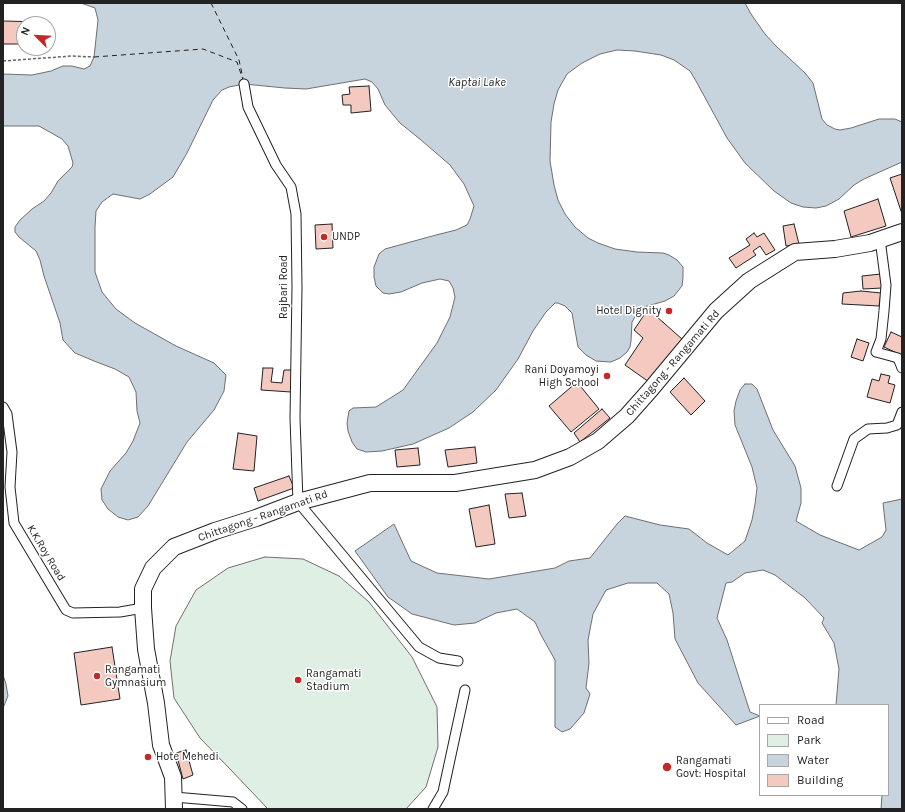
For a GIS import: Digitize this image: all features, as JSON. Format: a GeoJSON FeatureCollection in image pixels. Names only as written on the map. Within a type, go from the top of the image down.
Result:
{"type":"FeatureCollection","features":[{"type":"Feature","properties":{"kind":"highway","name":"Chittagong - Rangamati Rd"},"geometry":{"type":"LineString","coordinates":[[174,803],[173,778],[161,745],[156,703],[146,649],[143,589],[152,568],[174,547],[298,502],[370,483],[454,483],[535,470],[570,457],[598,440],[627,416],[657,383],[716,311],[749,281],[795,252],[835,249],[870,243],[902,232]]}},
{"type":"Feature","properties":{"kind":"street","name":"Rajbari Road"},"geometry":{"type":"LineString","coordinates":[[244,84],[248,107],[276,165],[291,187],[296,214],[297,287],[295,418],[298,502]]}},
{"type":"Feature","properties":{"kind":"street"},"geometry":{"type":"LineString","coordinates":[[880,239],[886,285],[881,339],[876,352],[898,358],[902,368]]}},
{"type":"Feature","properties":{"kind":"street","name":"K.K.Roy Road"},"geometry":{"type":"LineString","coordinates":[[3,407],[7,414],[11,439],[12,452],[10,487],[14,524],[66,610],[73,613],[120,612],[143,608]]}},
{"type":"Feature","properties":{"kind":"street"},"geometry":{"type":"LineString","coordinates":[[837,486],[854,439],[868,429],[886,428],[897,425],[902,412]]}},
{"type":"Feature","properties":{"kind":"street"},"geometry":{"type":"LineString","coordinates":[[298,502],[419,647],[439,658],[458,661]]}},
{"type":"Feature","properties":{"kind":"street"},"geometry":{"type":"LineString","coordinates":[[433,809],[443,792],[465,690]]}},
{"type":"Feature","properties":{"kind":"street"},"geometry":{"type":"LineString","coordinates":[[174,803],[233,802],[242,809]]}},
{"type":"Feature","properties":{"kind":"path"},"geometry":{"type":"LineString","coordinates":[[3,60],[72,56],[94,57]]}},
{"type":"Feature","properties":{"kind":"green space","name":"Rangamati Stadium"},"geometry":{"type":"Polygon","coordinates":[[[265,557],[303,559],[339,576],[369,602],[412,657],[437,707],[438,747],[426,787],[406,809],[268,809],[200,738],[174,698],[170,661],[176,626],[196,590],[228,568],[265,557]]]}},
{"type":"Feature","properties":{"kind":"water","name":"Kaptai Lake"},"geometry":{"type":"Polygon","coordinates":[[[81,3],[745,3],[765,34],[805,73],[813,83],[822,119],[827,125],[840,130],[879,119],[895,119],[902,122],[902,162],[864,179],[854,185],[839,199],[826,206],[816,208],[803,207],[791,203],[774,191],[745,163],[727,138],[690,71],[674,60],[661,55],[617,50],[600,54],[582,63],[567,74],[558,90],[554,104],[551,122],[550,161],[558,200],[565,214],[575,227],[588,238],[615,249],[663,253],[677,260],[683,267],[682,286],[674,296],[665,301],[644,307],[638,312],[632,322],[630,347],[620,358],[611,362],[596,361],[586,355],[578,347],[572,313],[565,306],[555,303],[546,312],[533,331],[518,359],[496,390],[473,412],[449,428],[413,444],[382,451],[366,452],[357,449],[352,442],[347,423],[349,411],[353,408],[376,407],[403,390],[437,343],[450,317],[455,297],[453,288],[449,281],[440,279],[422,283],[401,292],[389,294],[383,293],[376,286],[374,277],[374,267],[379,254],[385,249],[456,230],[467,225],[474,206],[464,184],[450,165],[400,123],[385,105],[378,89],[372,82],[365,79],[306,89],[244,84],[222,90],[213,100],[187,153],[173,177],[150,194],[140,199],[113,194],[102,202],[96,211],[95,272],[102,292],[116,309],[135,323],[176,346],[214,363],[226,375],[224,391],[214,410],[187,442],[148,506],[138,517],[128,520],[118,517],[108,509],[102,500],[101,489],[110,471],[126,453],[133,441],[140,423],[137,411],[136,392],[129,377],[115,369],[75,353],[63,340],[60,323],[36,251],[15,232],[15,227],[20,220],[44,201],[58,181],[72,167],[73,163],[68,146],[62,139],[39,126],[3,126],[3,74],[32,75],[51,71],[63,66],[72,66],[84,69],[90,66],[94,57],[98,20],[95,8],[81,3]]]}},
{"type":"Feature","properties":{"kind":"water"},"geometry":{"type":"Polygon","coordinates":[[[745,384],[752,384],[757,389],[773,430],[795,466],[801,488],[801,503],[796,521],[820,535],[859,550],[882,537],[886,530],[883,503],[902,499],[902,809],[881,809],[882,796],[889,796],[889,704],[836,704],[839,669],[834,643],[822,623],[824,618],[805,598],[775,575],[763,570],[745,573],[732,582],[726,583],[717,618],[727,640],[750,712],[759,716],[736,725],[698,683],[675,639],[673,613],[669,594],[657,583],[628,583],[606,590],[593,614],[588,640],[589,663],[586,688],[590,694],[584,713],[570,729],[562,732],[555,727],[555,660],[535,622],[517,609],[496,613],[475,623],[454,625],[412,614],[388,597],[355,551],[394,524],[411,561],[437,573],[489,579],[555,568],[569,561],[590,558],[625,516],[660,525],[689,529],[707,543],[728,555],[745,541],[752,520],[757,488],[752,467],[735,425],[734,411],[740,390],[745,384]]]}},
{"type":"Feature","properties":{"kind":"water"},"geometry":{"type":"Polygon","coordinates":[[[3,675],[8,696],[3,708],[3,675]]]}},
{"type":"Feature","properties":{"kind":"building"},"geometry":{"type":"Polygon","coordinates":[[[3,21],[16,21],[16,44],[3,44],[3,21]]]}},
{"type":"Feature","properties":{"kind":"building"},"geometry":{"type":"Polygon","coordinates":[[[369,86],[371,111],[351,113],[351,105],[343,105],[342,95],[350,94],[349,87],[369,86]]]}},
{"type":"Feature","properties":{"kind":"building"},"geometry":{"type":"Polygon","coordinates":[[[902,174],[902,214],[890,178],[902,174]]]}},
{"type":"Feature","properties":{"kind":"building"},"geometry":{"type":"Polygon","coordinates":[[[878,199],[886,226],[851,237],[844,211],[878,199]]]}},
{"type":"Feature","properties":{"kind":"building","name":"UNDP"},"geometry":{"type":"Polygon","coordinates":[[[332,224],[333,248],[316,249],[315,225],[332,224]]]}},
{"type":"Feature","properties":{"kind":"building"},"geometry":{"type":"Polygon","coordinates":[[[794,224],[799,244],[786,246],[783,226],[794,224]]]}},
{"type":"Feature","properties":{"kind":"building"},"geometry":{"type":"Polygon","coordinates":[[[754,233],[757,237],[764,233],[775,250],[766,255],[760,246],[753,251],[756,255],[736,268],[729,258],[750,245],[746,239],[754,233]]]}},
{"type":"Feature","properties":{"kind":"building"},"geometry":{"type":"Polygon","coordinates":[[[881,274],[882,288],[863,289],[862,276],[881,274]]]}},
{"type":"Feature","properties":{"kind":"building"},"geometry":{"type":"Polygon","coordinates":[[[861,291],[881,293],[879,306],[842,304],[843,293],[861,291]]]}},
{"type":"Feature","properties":{"kind":"building"},"geometry":{"type":"Polygon","coordinates":[[[648,309],[682,339],[649,382],[625,365],[643,338],[634,330],[648,309]]]}},
{"type":"Feature","properties":{"kind":"building"},"geometry":{"type":"Polygon","coordinates":[[[891,332],[902,337],[901,355],[884,347],[891,332]]]}},
{"type":"Feature","properties":{"kind":"building"},"geometry":{"type":"Polygon","coordinates":[[[857,339],[869,343],[863,361],[851,357],[857,339]]]}},
{"type":"Feature","properties":{"kind":"building"},"geometry":{"type":"Polygon","coordinates":[[[263,368],[273,368],[271,382],[282,383],[284,370],[293,370],[291,392],[261,390],[263,368]]]}},
{"type":"Feature","properties":{"kind":"building"},"geometry":{"type":"Polygon","coordinates":[[[881,374],[890,376],[888,383],[895,385],[890,403],[867,397],[872,379],[879,381],[881,374]]]}},
{"type":"Feature","properties":{"kind":"building"},"geometry":{"type":"Polygon","coordinates":[[[684,378],[705,401],[691,415],[670,392],[684,378]]]}},
{"type":"Feature","properties":{"kind":"building"},"geometry":{"type":"Polygon","coordinates":[[[577,382],[599,409],[571,432],[549,406],[577,382]]]}},
{"type":"Feature","properties":{"kind":"building"},"geometry":{"type":"Polygon","coordinates":[[[602,409],[610,418],[580,442],[574,433],[602,409]]]}},
{"type":"Feature","properties":{"kind":"building"},"geometry":{"type":"Polygon","coordinates":[[[238,433],[257,436],[254,471],[233,469],[238,433]]]}},
{"type":"Feature","properties":{"kind":"building"},"geometry":{"type":"Polygon","coordinates":[[[475,447],[477,463],[448,467],[445,450],[475,447]]]}},
{"type":"Feature","properties":{"kind":"building"},"geometry":{"type":"Polygon","coordinates":[[[418,448],[420,465],[397,467],[395,450],[418,448]]]}},
{"type":"Feature","properties":{"kind":"building"},"geometry":{"type":"Polygon","coordinates":[[[289,476],[294,488],[258,501],[254,488],[289,476]]]}},
{"type":"Feature","properties":{"kind":"building"},"geometry":{"type":"Polygon","coordinates":[[[522,493],[526,516],[509,518],[505,494],[522,493]]]}},
{"type":"Feature","properties":{"kind":"building"},"geometry":{"type":"Polygon","coordinates":[[[489,505],[495,544],[476,547],[469,509],[489,505]]]}},
{"type":"Feature","properties":{"kind":"building","name":"Rangamati Gymnasium"},"geometry":{"type":"Polygon","coordinates":[[[112,647],[120,699],[81,705],[74,653],[112,647]]]}},
{"type":"Feature","properties":{"kind":"building"},"geometry":{"type":"Polygon","coordinates":[[[186,750],[193,775],[183,779],[176,753],[186,750]]]}},
{"type":"Feature","properties":{"kind":"ferry route"},"geometry":{"type":"LineString","coordinates":[[211,3],[239,60],[243,78]]}},
{"type":"Feature","properties":{"kind":"ferry route"},"geometry":{"type":"LineString","coordinates":[[94,57],[203,49],[237,62],[243,80]]}},
{"type":"Feature","properties":{"kind":"place","name":"UNDP"},"geometry":{"type":"Point","coordinates":[324,237]}},
{"type":"Feature","properties":{"kind":"place","name":"Hotel Dignity"},"geometry":{"type":"Point","coordinates":[669,311]}},
{"type":"Feature","properties":{"kind":"place","name":"Rani Doyamoyi High School"},"geometry":{"type":"Point","coordinates":[607,376]}},
{"type":"Feature","properties":{"kind":"place","name":"Rangamati Gymnasium"},"geometry":{"type":"Point","coordinates":[97,676]}},
{"type":"Feature","properties":{"kind":"place","name":"Rangamati Stadium"},"geometry":{"type":"Point","coordinates":[298,680]}},
{"type":"Feature","properties":{"kind":"place","name":"Hote Mehedi"},"geometry":{"type":"Point","coordinates":[148,757]}},
{"type":"Feature","properties":{"kind":"place","name":"Rangamati Govt: Hospital"},"geometry":{"type":"Point","coordinates":[667,767]}}]}
